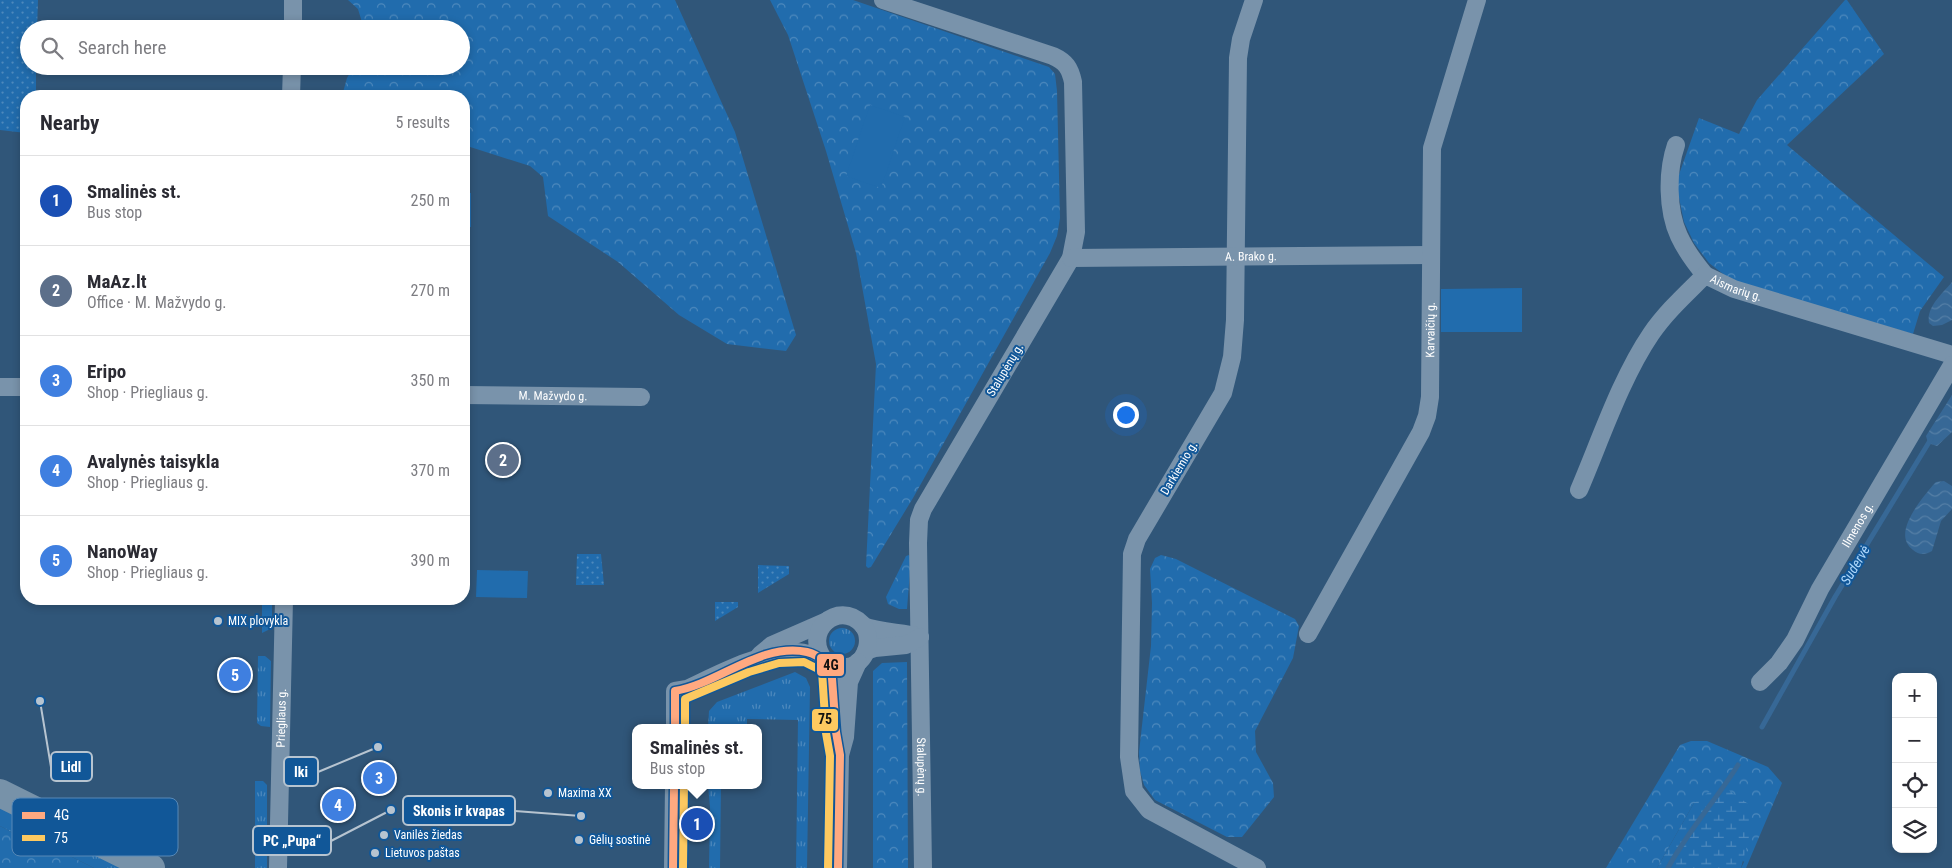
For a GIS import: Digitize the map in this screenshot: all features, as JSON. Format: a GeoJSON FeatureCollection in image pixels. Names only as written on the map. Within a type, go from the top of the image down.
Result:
{"type":"FeatureCollection","features":[{"type":"Feature","properties":{"kind":"main road"},"geometry":{"type":"LineString","coordinates":[[0,793],[12,799]]}},
{"type":"Feature","properties":{"kind":"main road"},"geometry":{"type":"LineString","coordinates":[[127,856],[151,868]]}},
{"type":"Feature","properties":{"kind":"street"},"geometry":{"type":"LineString","coordinates":[[293,0],[293,20]]}},
{"type":"Feature","properties":{"kind":"street","name":"Stalupėnų g."},"geometry":{"type":"LineString","coordinates":[[884,0],[1053,56],[1062,60],[1071,70],[1073,82],[1076,232],[1071,258],[923,509],[919,520],[923,868]]}},
{"type":"Feature","properties":{"kind":"street","name":"Darkiemio g."},"geometry":{"type":"LineString","coordinates":[[1254,0],[1241,39],[1238,58],[1232,357],[1223,393],[1137,539],[1132,554],[1129,757],[1134,791],[1149,810],[1257,868]]}},
{"type":"Feature","properties":{"kind":"street","name":"Karvaičių g."},"geometry":{"type":"LineString","coordinates":[[1308,634],[1422,432],[1430,397],[1432,148],[1477,0]]}},
{"type":"Feature","properties":{"kind":"street"},"geometry":{"type":"LineString","coordinates":[[291,90],[292,75]]}},
{"type":"Feature","properties":{"kind":"street"},"geometry":{"type":"LineString","coordinates":[[1676,145],[1670,171],[1669,187],[1673,214],[1678,235],[1688,254],[1705,276]]}},
{"type":"Feature","properties":{"kind":"street","name":"A. Brako g."},"geometry":{"type":"LineString","coordinates":[[1071,258],[1430,255]]}},
{"type":"Feature","properties":{"kind":"street","name":"Aismarių g."},"geometry":{"type":"LineString","coordinates":[[1579,490],[1624,383],[1650,336],[1663,318],[1705,276],[1734,289],[1952,354]]}},
{"type":"Feature","properties":{"kind":"street","name":"Ilmenos g."},"geometry":{"type":"LineString","coordinates":[[1760,682],[1779,663],[1795,640],[1820,590],[1952,365]]}},
{"type":"Feature","properties":{"kind":"street"},"geometry":{"type":"LineString","coordinates":[[0,387],[20,387]]}},
{"type":"Feature","properties":{"kind":"street","name":"M. Mažvydo g."},"geometry":{"type":"LineString","coordinates":[[470,395],[641,397]]}},
{"type":"Feature","properties":{"kind":"street","name":"Priegliaus g."},"geometry":{"type":"LineString","coordinates":[[278,868],[284,605]]}},
{"type":"Feature","properties":{"kind":"street"},"geometry":{"type":"LineString","coordinates":[[675,724],[675,691],[687,689],[756,658],[772,645],[842,615],[850,616],[863,626],[920,637]]}},
{"type":"Feature","properties":{"kind":"street"},"geometry":{"type":"LineString","coordinates":[[827,621],[821,626],[816,641],[817,649],[828,663],[834,678],[836,738],[840,755],[838,868]]}},
{"type":"Feature","properties":{"kind":"street"},"geometry":{"type":"LineString","coordinates":[[840,755],[845,737],[849,682],[862,657],[868,638],[863,626]]}},
{"type":"Feature","properties":{"kind":"street"},"geometry":{"type":"LineString","coordinates":[[756,658],[806,652],[828,663],[844,668],[875,648],[906,645],[920,637]]}},
{"type":"Feature","properties":{"kind":"street"},"geometry":{"type":"LineString","coordinates":[[673,868],[674,789]]}},
{"type":"Feature","properties":{"kind":"green space"},"geometry":{"type":"Polygon","coordinates":[[[0,0],[38,0],[37,20],[20,20],[20,75],[36,75],[36,90],[20,90],[20,132],[0,130],[0,0]]]}},
{"type":"Feature","properties":{"kind":"green space"},"geometry":{"type":"Polygon","coordinates":[[[348,0],[675,0],[735,132],[796,335],[786,351],[727,344],[679,315],[618,262],[548,216],[543,177],[530,166],[470,147],[470,90],[344,90],[349,75],[470,75],[470,20],[361,20],[358,9],[348,0]]]}},
{"type":"Feature","properties":{"kind":"green space"},"geometry":{"type":"Polygon","coordinates":[[[770,0],[853,0],[1049,67],[1055,74],[1060,218],[1057,236],[1050,253],[913,498],[871,567],[868,568],[866,566],[876,364],[856,253],[826,151],[788,35],[770,0]]]}},
{"type":"Feature","properties":{"kind":"green space"},"geometry":{"type":"Polygon","coordinates":[[[1847,0],[1884,54],[1787,145],[1944,277],[1920,311],[1913,334],[1749,286],[1727,277],[1709,263],[1694,243],[1684,222],[1676,183],[1699,118],[1739,134],[1757,100],[1847,0]]]}},
{"type":"Feature","properties":{"kind":"green space"},"geometry":{"type":"Polygon","coordinates":[[[870,105],[905,117],[881,188],[846,176],[870,105]]]}},
{"type":"Feature","properties":{"kind":"green space"},"geometry":{"type":"Polygon","coordinates":[[[470,193],[471,193],[470,227],[470,193]]]}},
{"type":"Feature","properties":{"kind":"green space"},"geometry":{"type":"Polygon","coordinates":[[[1522,288],[1522,332],[1441,332],[1441,289],[1522,288]]]}},
{"type":"Feature","properties":{"kind":"green space"},"geometry":{"type":"Polygon","coordinates":[[[577,554],[601,554],[604,585],[576,585],[577,554]]]}},
{"type":"Feature","properties":{"kind":"green space"},"geometry":{"type":"Polygon","coordinates":[[[909,555],[911,558],[907,609],[899,609],[888,604],[886,597],[906,556],[909,555]]]}},
{"type":"Feature","properties":{"kind":"green space"},"geometry":{"type":"Polygon","coordinates":[[[1161,555],[1176,559],[1295,619],[1299,626],[1293,658],[1255,731],[1256,752],[1273,783],[1274,797],[1242,837],[1227,837],[1155,800],[1144,785],[1140,771],[1139,752],[1151,646],[1152,603],[1150,569],[1155,558],[1161,555]]]}},
{"type":"Feature","properties":{"kind":"green space"},"geometry":{"type":"Polygon","coordinates":[[[758,565],[789,566],[789,574],[758,593],[758,565]]]}},
{"type":"Feature","properties":{"kind":"green space"},"geometry":{"type":"Polygon","coordinates":[[[477,570],[528,571],[527,598],[476,597],[477,570]]]}},
{"type":"Feature","properties":{"kind":"green space"},"geometry":{"type":"Polygon","coordinates":[[[715,602],[738,602],[738,607],[715,621],[715,602]]]}},
{"type":"Feature","properties":{"kind":"green space"},"geometry":{"type":"Polygon","coordinates":[[[262,605],[272,605],[270,629],[262,633],[262,605]]]}},
{"type":"Feature","properties":{"kind":"green space"},"geometry":{"type":"Polygon","coordinates":[[[842,628],[851,632],[855,641],[851,650],[842,654],[833,650],[829,641],[833,632],[842,628]]]}},
{"type":"Feature","properties":{"kind":"green space"},"geometry":{"type":"Polygon","coordinates":[[[258,656],[265,656],[271,661],[270,727],[261,726],[257,723],[258,656]]]}},
{"type":"Feature","properties":{"kind":"green space"},"geometry":{"type":"Polygon","coordinates":[[[907,662],[908,868],[873,868],[873,671],[882,663],[907,662]]]}},
{"type":"Feature","properties":{"kind":"green space"},"geometry":{"type":"Polygon","coordinates":[[[795,672],[806,678],[810,687],[807,868],[796,868],[798,720],[747,719],[747,724],[708,724],[709,711],[717,702],[795,672]]]}},
{"type":"Feature","properties":{"kind":"green space"},"geometry":{"type":"Polygon","coordinates":[[[1691,741],[1707,741],[1768,767],[1782,783],[1746,868],[1741,868],[1744,862],[1694,803],[1657,868],[1606,868],[1680,745],[1691,741]]]}},
{"type":"Feature","properties":{"kind":"green space"},"geometry":{"type":"Polygon","coordinates":[[[255,781],[263,781],[267,785],[267,868],[255,868],[255,781]]]}},
{"type":"Feature","properties":{"kind":"green space"},"geometry":{"type":"Polygon","coordinates":[[[1724,787],[1748,804],[1751,830],[1741,868],[1657,868],[1694,803],[1709,792],[1724,787]]]}},
{"type":"Feature","properties":{"kind":"green space"},"geometry":{"type":"Polygon","coordinates":[[[708,789],[721,789],[720,868],[709,868],[708,789]]]}},
{"type":"Feature","properties":{"kind":"green space"},"geometry":{"type":"Polygon","coordinates":[[[0,806],[12,812],[12,833],[0,826],[0,806]]]}},
{"type":"Feature","properties":{"kind":"green space"},"geometry":{"type":"Polygon","coordinates":[[[0,826],[12,833],[12,856],[70,856],[94,868],[0,868],[0,826]]]}},
{"type":"Feature","properties":{"kind":"green space"},"geometry":{"type":"Polygon","coordinates":[[[70,856],[101,856],[125,868],[94,868],[70,856]]]}},
{"type":"Feature","properties":{"kind":"water"},"geometry":{"type":"Polygon","coordinates":[[[1952,282],[1952,320],[1942,325],[1933,326],[1929,323],[1930,311],[1952,282]]]}},
{"type":"Feature","properties":{"kind":"water"},"geometry":{"type":"Polygon","coordinates":[[[1952,395],[1952,432],[1937,446],[1928,443],[1926,436],[1952,395]]]}},
{"type":"Feature","properties":{"kind":"water"},"geometry":{"type":"Polygon","coordinates":[[[1944,481],[1952,486],[1952,509],[1941,521],[1932,551],[1920,554],[1907,543],[1905,535],[1906,526],[1910,517],[1933,485],[1936,482],[1944,481]]]}},
{"type":"Feature","properties":{"kind":"waterway","name":"Sudervė"},"geometry":{"type":"LineString","coordinates":[[1762,727],[1835,597],[1931,439]]}},
{"type":"Feature","properties":{"kind":"waterway","name":"Sudervė"},"geometry":{"type":"LineString","coordinates":[[1668,868],[1684,841],[1738,765]]}},
{"type":"Feature","properties":{"kind":"transit line","name":"4G"},"geometry":{"type":"LineString","coordinates":[[675,724],[675,691],[707,681],[756,658],[773,653],[807,652],[831,665],[836,732],[840,755],[838,868]]}},
{"type":"Feature","properties":{"kind":"transit line","name":"75"},"geometry":{"type":"LineString","coordinates":[[685,724],[685,699],[749,672],[779,663],[804,662],[822,671],[826,733],[830,756],[828,868]]}},
{"type":"Feature","properties":{"kind":"transit line","name":"4G"},"geometry":{"type":"LineString","coordinates":[[673,868],[674,789]]}},
{"type":"Feature","properties":{"kind":"transit line","name":"75"},"geometry":{"type":"LineString","coordinates":[[683,868],[684,789]]}},
{"type":"Feature","properties":{"kind":"place","name":"MaAz.lt"},"geometry":{"type":"Point","coordinates":[503,460]}},
{"type":"Feature","properties":{"kind":"place","name":"MIX plovykla"},"geometry":{"type":"Point","coordinates":[218,621]}},
{"type":"Feature","properties":{"kind":"place","name":"NanoWay"},"geometry":{"type":"Point","coordinates":[235,675]}},
{"type":"Feature","properties":{"kind":"place","name":"Lidl"},"geometry":{"type":"Point","coordinates":[40,701]}},
{"type":"Feature","properties":{"kind":"place","name":"Iki"},"geometry":{"type":"Point","coordinates":[378,747]}},
{"type":"Feature","properties":{"kind":"place","name":"Eripo"},"geometry":{"type":"Point","coordinates":[379,778]}},
{"type":"Feature","properties":{"kind":"place","name":"Maxima XX"},"geometry":{"type":"Point","coordinates":[548,793]}},
{"type":"Feature","properties":{"kind":"place","name":"Avalynės taisykla"},"geometry":{"type":"Point","coordinates":[338,805]}},
{"type":"Feature","properties":{"kind":"place","name":"PC „Pupa“"},"geometry":{"type":"Point","coordinates":[391,810]}},
{"type":"Feature","properties":{"kind":"place","name":"Skonis ir kvapas"},"geometry":{"type":"Point","coordinates":[581,816]}},
{"type":"Feature","properties":{"kind":"place","name":"Smalinės st."},"geometry":{"type":"Point","coordinates":[697,824]}},
{"type":"Feature","properties":{"kind":"place","name":"Vanilės žiedas"},"geometry":{"type":"Point","coordinates":[384,835]}},
{"type":"Feature","properties":{"kind":"place","name":"Gėlių sostinė"},"geometry":{"type":"Point","coordinates":[579,840]}},
{"type":"Feature","properties":{"kind":"place","name":"Lietuvos paštas"},"geometry":{"type":"Point","coordinates":[375,853]}}]}
